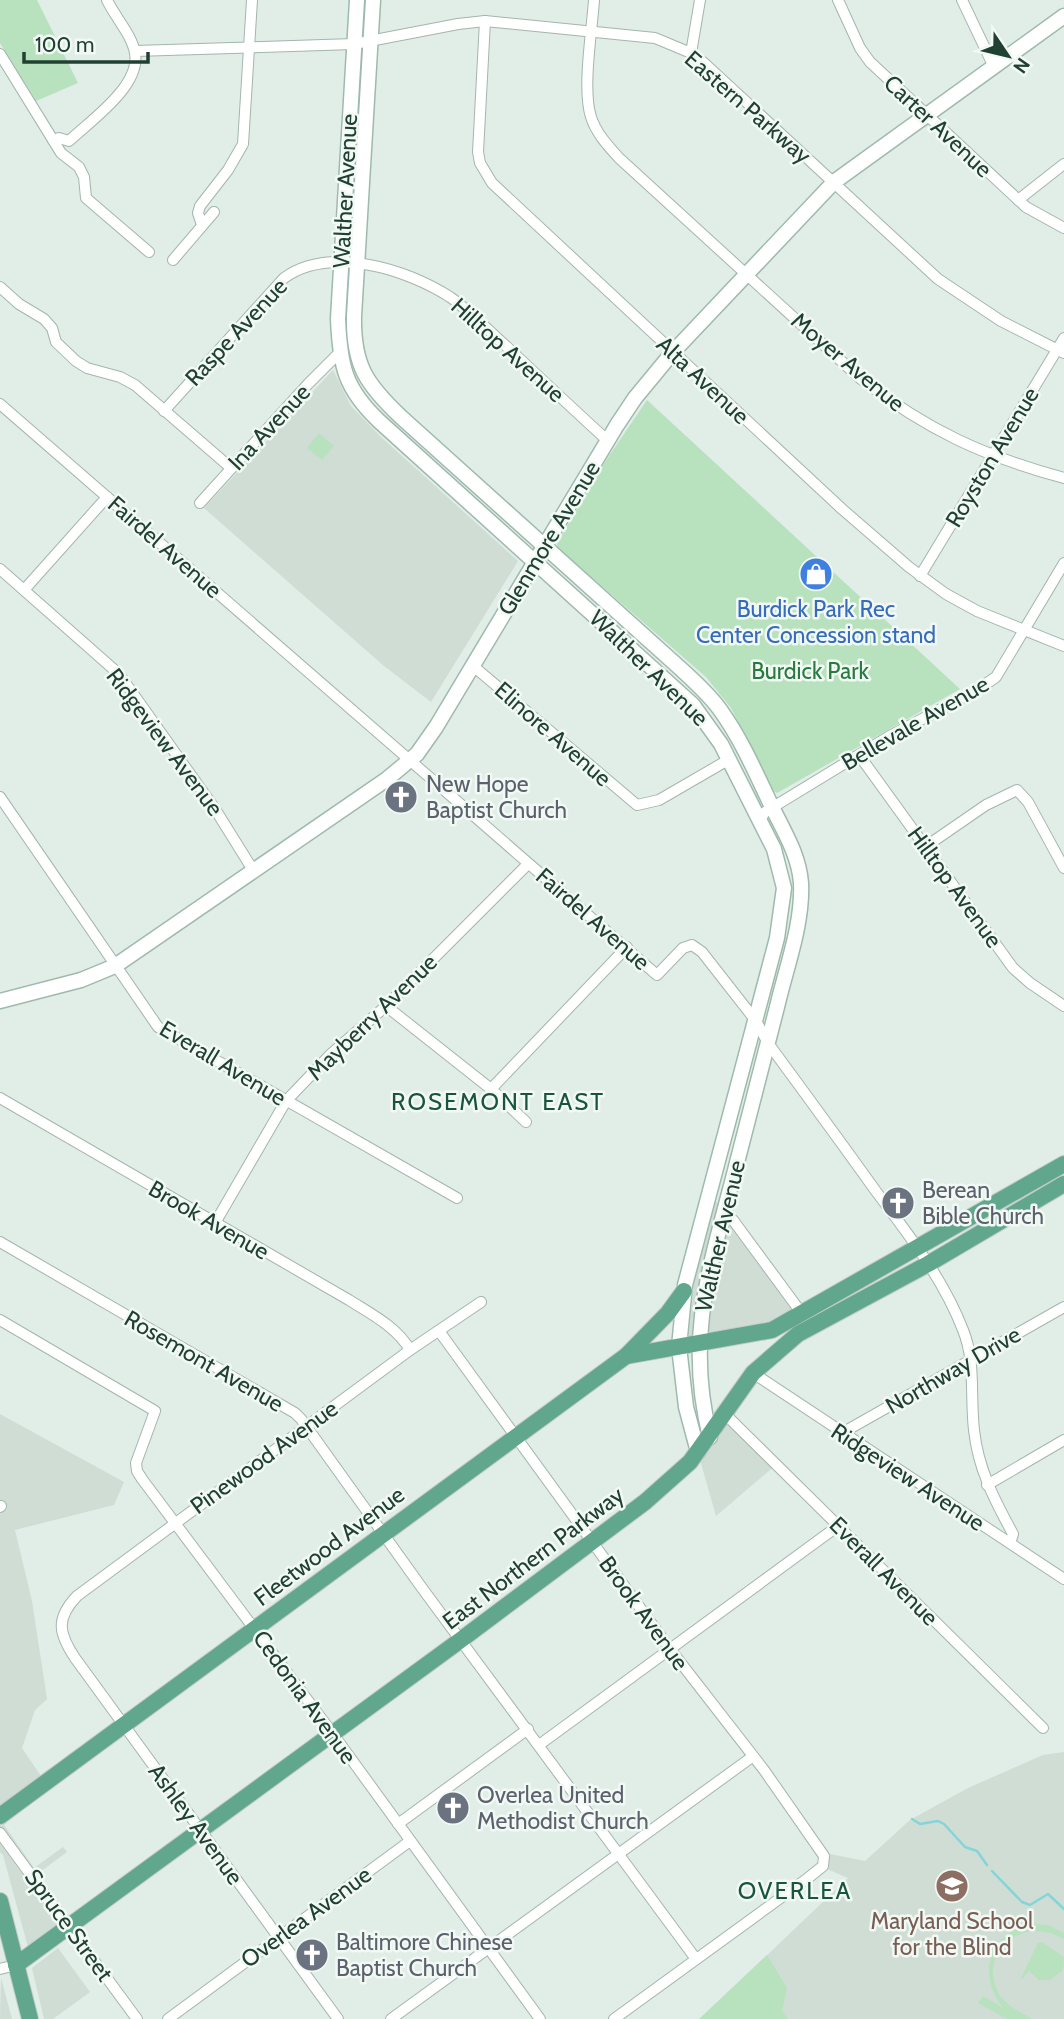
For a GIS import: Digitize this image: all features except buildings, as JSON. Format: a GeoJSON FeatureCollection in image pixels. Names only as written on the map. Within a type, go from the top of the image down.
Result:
{"type":"FeatureCollection","features":[{"type":"Feature","properties":{"kind":"main road","name":"Walther Avenue"},"geometry":{"type":"LineString","coordinates":[[357,0],[338,319],[340,352],[349,383],[367,410],[684,695],[713,730],[774,849],[781,872],[783,903],[777,938],[691,1256],[684,1291],[680,1347],[686,1406],[698,1452]]}},
{"type":"Feature","properties":{"kind":"main road","name":"Walther Avenue"},"geometry":{"type":"LineString","coordinates":[[373,0],[354,344],[357,359],[370,385],[401,417],[710,698],[735,733],[796,856],[801,885],[790,955],[709,1270],[698,1343],[704,1407],[710,1437]]}},
{"type":"Feature","properties":{"kind":"main road","name":"Glenmore Avenue"},"geometry":{"type":"LineString","coordinates":[[0,1001],[81,980],[115,966],[411,760],[436,727],[635,398],[673,352],[834,182],[1064,16]]}},
{"type":"Feature","properties":{"kind":"main road","name":"East Northern Parkway"},"geometry":{"type":"LineString","coordinates":[[8,1967],[70,1926],[333,1734],[593,1543],[664,1487],[710,1437],[753,1373],[806,1321],[918,1247],[1064,1164]]}},
{"type":"Feature","properties":{"kind":"main road"},"geometry":{"type":"LineString","coordinates":[[1037,1179],[1045,1195]]}},
{"type":"Feature","properties":{"kind":"main road","name":"East Northern Parkway"},"geometry":{"type":"LineString","coordinates":[[698,1343],[806,1321],[928,1264],[1064,1184]]}},
{"type":"Feature","properties":{"kind":"main road"},"geometry":{"type":"LineString","coordinates":[[626,1356],[668,1313],[684,1291]]}},
{"type":"Feature","properties":{"kind":"main road","name":"Fleetwood Avenue"},"geometry":{"type":"LineString","coordinates":[[0,1816],[626,1356],[698,1343]]}},
{"type":"Feature","properties":{"kind":"main road"},"geometry":{"type":"LineString","coordinates":[[0,1901],[8,1967],[30,2019]]}},
{"type":"Feature","properties":{"kind":"street"},"geometry":{"type":"LineString","coordinates":[[54,140],[59,138],[69,141],[121,93],[134,68],[135,51],[107,0]]}},
{"type":"Feature","properties":{"kind":"street"},"geometry":{"type":"LineString","coordinates":[[202,225],[198,213],[243,144],[252,0]]}},
{"type":"Feature","properties":{"kind":"street","name":"Moyer Avenue"},"geometry":{"type":"LineString","coordinates":[[594,0],[588,102],[591,119],[608,146],[861,379],[894,404],[945,435],[993,456],[1064,478]]}},
{"type":"Feature","properties":{"kind":"street"},"geometry":{"type":"LineString","coordinates":[[691,53],[700,0]]}},
{"type":"Feature","properties":{"kind":"street","name":"Carter Avenue"},"geometry":{"type":"LineString","coordinates":[[838,0],[860,48],[870,62],[1018,200],[1035,213],[1064,228]]}},
{"type":"Feature","properties":{"kind":"street"},"geometry":{"type":"LineString","coordinates":[[962,0],[993,65]]}},
{"type":"Feature","properties":{"kind":"street","name":"Eastern Parkway"},"geometry":{"type":"LineString","coordinates":[[135,51],[354,44],[485,21],[655,38],[691,53],[938,279],[1001,321],[1060,351]]}},
{"type":"Feature","properties":{"kind":"street","name":"Alta Avenue"},"geometry":{"type":"LineString","coordinates":[[485,21],[478,152],[485,174],[842,509],[920,576],[977,611],[1064,646]]}},
{"type":"Feature","properties":{"kind":"street"},"geometry":{"type":"LineString","coordinates":[[0,54],[65,158],[79,167],[84,177],[86,198],[149,252]]}},
{"type":"Feature","properties":{"kind":"street"},"geometry":{"type":"LineString","coordinates":[[1018,200],[1064,164]]}},
{"type":"Feature","properties":{"kind":"street"},"geometry":{"type":"LineString","coordinates":[[173,260],[214,212]]}},
{"type":"Feature","properties":{"kind":"street","name":"Raspe Avenue"},"geometry":{"type":"LineString","coordinates":[[164,411],[284,278],[304,265],[358,262]]}},
{"type":"Feature","properties":{"kind":"street","name":"Hilltop Avenue"},"geometry":{"type":"LineString","coordinates":[[358,262],[422,283],[461,305],[608,441]]}},
{"type":"Feature","properties":{"kind":"street"},"geometry":{"type":"LineString","coordinates":[[0,286],[19,304],[44,319],[52,328],[56,342],[65,352],[87,368],[127,380],[231,468]]}},
{"type":"Feature","properties":{"kind":"street","name":"Royston Avenue"},"geometry":{"type":"LineString","coordinates":[[920,576],[1060,351],[1064,338]]}},
{"type":"Feature","properties":{"kind":"street","name":"Ina Avenue"},"geometry":{"type":"LineString","coordinates":[[200,503],[340,352]]}},
{"type":"Feature","properties":{"kind":"street","name":"Fairdel Avenue"},"geometry":{"type":"LineString","coordinates":[[0,404],[657,975],[683,948],[692,945],[702,952],[756,1021],[768,1043],[918,1247],[957,1317],[971,1361],[974,1432],[987,1485],[1013,1534],[1010,1544]]}},
{"type":"Feature","properties":{"kind":"street"},"geometry":{"type":"LineString","coordinates":[[24,590],[107,497]]}},
{"type":"Feature","properties":{"kind":"street","name":"Bellevale Avenue"},"geometry":{"type":"LineString","coordinates":[[760,820],[765,812],[859,755],[996,677],[1064,563]]}},
{"type":"Feature","properties":{"kind":"street","name":"Ridgeview Avenue"},"geometry":{"type":"LineString","coordinates":[[0,569],[119,674],[220,815],[253,870]]}},
{"type":"Feature","properties":{"kind":"street","name":"Elinore Avenue"},"geometry":{"type":"LineString","coordinates":[[472,664],[640,806],[659,800],[728,760]]}},
{"type":"Feature","properties":{"kind":"street","name":"Hilltop Avenue"},"geometry":{"type":"LineString","coordinates":[[859,755],[1013,968],[1064,1006]]}},
{"type":"Feature","properties":{"kind":"street"},"geometry":{"type":"LineString","coordinates":[[925,847],[986,805],[1017,790],[1028,802],[1064,868]]}},
{"type":"Feature","properties":{"kind":"street","name":"Everall Avenue"},"geometry":{"type":"LineString","coordinates":[[0,797],[158,1027],[457,1198]]}},
{"type":"Feature","properties":{"kind":"street","name":"Mayberry Avenue"},"geometry":{"type":"LineString","coordinates":[[215,1223],[286,1101],[528,864]]}},
{"type":"Feature","properties":{"kind":"street"},"geometry":{"type":"LineString","coordinates":[[491,1089],[627,947]]}},
{"type":"Feature","properties":{"kind":"street"},"geometry":{"type":"LineString","coordinates":[[386,1006],[491,1089],[526,1122]]}},
{"type":"Feature","properties":{"kind":"street","name":"Brook Avenue"},"geometry":{"type":"LineString","coordinates":[[0,1098],[377,1318],[402,1338],[410,1350]]}},
{"type":"Feature","properties":{"kind":"street"},"geometry":{"type":"LineString","coordinates":[[733,1220],[806,1321]]}},
{"type":"Feature","properties":{"kind":"street","name":"Rosemont Avenue"},"geometry":{"type":"LineString","coordinates":[[0,1242],[295,1413],[696,1959]]}},
{"type":"Feature","properties":{"kind":"street","name":"Pinewood Avenue"},"geometry":{"type":"LineString","coordinates":[[61,1626],[68,1607],[77,1596],[410,1350],[481,1302]]}},
{"type":"Feature","properties":{"kind":"street","name":"Northway Drive"},"geometry":{"type":"LineString","coordinates":[[842,1433],[1064,1307]]}},
{"type":"Feature","properties":{"kind":"street","name":"Cedonia Avenue"},"geometry":{"type":"LineString","coordinates":[[0,1320],[155,1411],[138,1457],[137,1471],[540,2019]]}},
{"type":"Feature","properties":{"kind":"street","name":"Brook Avenue"},"geometry":{"type":"LineString","coordinates":[[439,1331],[670,1649],[821,1851],[823,1866],[696,1959]]}},
{"type":"Feature","properties":{"kind":"street","name":"Ridgeview Avenue"},"geometry":{"type":"LineString","coordinates":[[753,1373],[1064,1579]]}},
{"type":"Feature","properties":{"kind":"street","name":"Everall Avenue"},"geometry":{"type":"LineString","coordinates":[[725,1414],[1043,1728]]}},
{"type":"Feature","properties":{"kind":"street"},"geometry":{"type":"LineString","coordinates":[[987,1485],[1064,1440]]}},
{"type":"Feature","properties":{"kind":"street"},"geometry":{"type":"LineString","coordinates":[[539,1745],[838,1526]]}},
{"type":"Feature","properties":{"kind":"street","name":"Ashley Avenue"},"geometry":{"type":"LineString","coordinates":[[61,1626],[67,1646],[338,2019]]}},
{"type":"Feature","properties":{"kind":"street"},"geometry":{"type":"LineString","coordinates":[[398,1824],[528,1729]]}},
{"type":"Feature","properties":{"kind":"street"},"geometry":{"type":"LineString","coordinates":[[391,2019],[752,1757]]}},
{"type":"Feature","properties":{"kind":"street","name":"Spruce Street"},"geometry":{"type":"LineString","coordinates":[[0,1833],[137,2019]]}},
{"type":"Feature","properties":{"kind":"street","name":"Overlea Avenue"},"geometry":{"type":"LineString","coordinates":[[168,2019],[410,1841]]}},
{"type":"Feature","properties":{"kind":"street"},"geometry":{"type":"LineString","coordinates":[[614,2019],[696,1959]]}},
{"type":"Feature","properties":{"kind":"shaded area"},"geometry":{"type":"Polygon","coordinates":[[[333,370],[351,406],[381,437],[518,561],[431,702],[384,666],[204,508],[333,370]]]}},
{"type":"Feature","properties":{"kind":"shaded area"},"geometry":{"type":"Polygon","coordinates":[[[714,1199],[800,1314],[767,1329],[688,1345],[694,1281],[714,1199]]]}},
{"type":"Feature","properties":{"kind":"shaded area"},"geometry":{"type":"Polygon","coordinates":[[[725,1413],[777,1464],[716,1516],[697,1449],[725,1413]]]}},
{"type":"Feature","properties":{"kind":"shaded area"},"geometry":{"type":"Polygon","coordinates":[[[0,1414],[124,1482],[114,1505],[15,1530],[32,1601],[47,1699],[35,1710],[22,1748],[49,1788],[4,1825],[34,1868],[63,1847],[67,1852],[29,1880],[58,1924],[28,1947],[0,1852],[0,1414]]]}},
{"type":"Feature","properties":{"kind":"shaded area","name":"Maryland School for the Blind"},"geometry":{"type":"Polygon","coordinates":[[[1064,1752],[1064,2019],[700,2019],[848,1878],[827,1869],[830,1854],[865,1861],[910,1820],[968,1788],[1043,1755],[1064,1752]]]}},
{"type":"Feature","properties":{"kind":"shaded area"},"geometry":{"type":"Polygon","coordinates":[[[58,1948],[90,1992],[53,2019],[44,2019],[32,1968],[58,1948]]]}},
{"type":"Feature","properties":{"kind":"shaded area"},"geometry":{"type":"Polygon","coordinates":[[[1,1978],[12,2019],[0,2019],[1,1978]]]}},
{"type":"Feature","properties":{"kind":"green space"},"geometry":{"type":"Polygon","coordinates":[[[0,0],[37,0],[78,83],[36,101],[0,43],[0,0]]]}},
{"type":"Feature","properties":{"kind":"green space","name":"Burdick Park"},"geometry":{"type":"Polygon","coordinates":[[[647,400],[960,689],[777,793],[773,791],[731,708],[706,677],[557,547],[605,462],[647,400]]]}},
{"type":"Feature","properties":{"kind":"green space"},"geometry":{"type":"Polygon","coordinates":[[[319,433],[334,446],[322,460],[307,448],[319,433]]]}},
{"type":"Feature","properties":{"kind":"green space"},"geometry":{"type":"Polygon","coordinates":[[[1033,1924],[1048,1925],[1064,1933],[1064,1939],[1047,1932],[1031,1931],[1017,1935],[997,1954],[993,1967],[994,1982],[1001,1997],[1032,2019],[1007,2019],[978,2003],[983,1996],[1003,2008],[990,1982],[991,1957],[1006,1936],[1033,1924]]]}},
{"type":"Feature","properties":{"kind":"green space"},"geometry":{"type":"Polygon","coordinates":[[[1042,1942],[1064,1957],[1063,1970],[1050,1980],[1039,1980],[1029,1971],[1022,1979],[1038,1943],[1042,1942]]]}},
{"type":"Feature","properties":{"kind":"green space"},"geometry":{"type":"Polygon","coordinates":[[[767,1955],[787,1988],[782,2011],[788,2019],[699,2019],[767,1955]]]}},
{"type":"Feature","properties":{"kind":"waterway"},"geometry":{"type":"LineString","coordinates":[[912,1819],[920,1824],[938,1821],[944,1824],[965,1847],[977,1851],[987,1865]]}},
{"type":"Feature","properties":{"kind":"waterway"},"geometry":{"type":"LineString","coordinates":[[992,1871],[1022,1902],[1030,1905],[1048,1894],[1064,1909]]}},
{"type":"Feature","properties":{"kind":"place","name":"Burdick Park Rec Center Concession stand"},"geometry":{"type":"Point","coordinates":[816,574]}},
{"type":"Feature","properties":{"kind":"place","name":"New Hope Baptist Church"},"geometry":{"type":"Point","coordinates":[401,797]}},
{"type":"Feature","properties":{"kind":"place","name":"Berean Bible Church"},"geometry":{"type":"Point","coordinates":[898,1203]}},
{"type":"Feature","properties":{"kind":"place","name":"Overlea United Methodist Church"},"geometry":{"type":"Point","coordinates":[453,1808]}},
{"type":"Feature","properties":{"kind":"place","name":"Maryland School for the Blind"},"geometry":{"type":"Point","coordinates":[952,1886]}},
{"type":"Feature","properties":{"kind":"place","name":"Baltimore Chinese Baptist Church"},"geometry":{"type":"Point","coordinates":[312,1955]}},
{"type":"Feature","properties":{"kind":"district","name":"ROSEMONT EAST"},"geometry":{"type":"Point","coordinates":[498,1101]}},
{"type":"Feature","properties":{"kind":"district","name":"OVERLEA"},"geometry":{"type":"Point","coordinates":[795,1890]}}]}
